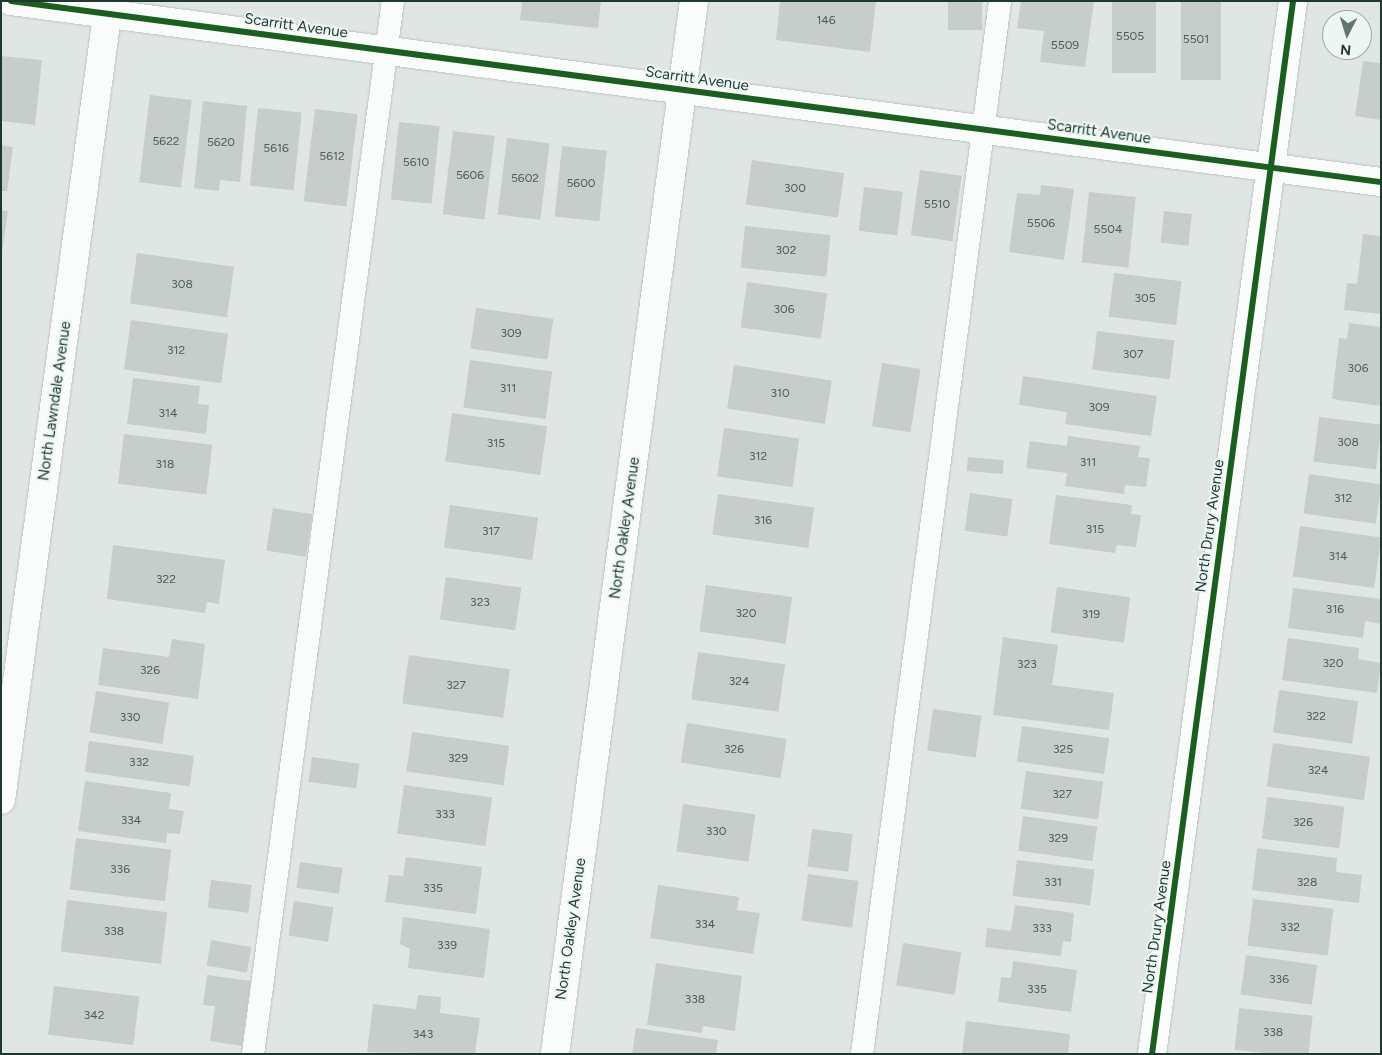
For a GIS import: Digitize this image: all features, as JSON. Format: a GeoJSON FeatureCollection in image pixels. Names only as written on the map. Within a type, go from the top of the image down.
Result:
{"type":"FeatureCollection","features":[{"type":"Feature","properties":{"kind":"street","name":"Scarritt Avenue"},"geometry":{"type":"LineString","coordinates":[[11,1],[108,8],[386,51],[1381,182]]}},
{"type":"Feature","properties":{"kind":"street","name":"North Oakley Avenue"},"geometry":{"type":"LineString","coordinates":[[555,1054],[694,1]]}},
{"type":"Feature","properties":{"kind":"street","name":"North Drury Avenue"},"geometry":{"type":"LineString","coordinates":[[1152,1054],[1293,1]]}},
{"type":"Feature","properties":{"kind":"street","name":"North Lawndale Avenue"},"geometry":{"type":"LineString","coordinates":[[1,800],[108,8]]}},
{"type":"Feature","properties":{"kind":"lane"},"geometry":{"type":"LineString","coordinates":[[253,1054],[392,1]]}},
{"type":"Feature","properties":{"kind":"lane"},"geometry":{"type":"LineString","coordinates":[[862,1054],[1000,1]]}},
{"type":"Feature","properties":{"kind":"building"},"geometry":{"type":"Polygon","coordinates":[[[522,1],[601,1],[598,28],[520,20],[522,1]]]}},
{"type":"Feature","properties":{"kind":"building"},"geometry":{"type":"Polygon","coordinates":[[[780,1],[876,1],[870,52],[776,40],[780,1]]]}},
{"type":"Feature","properties":{"kind":"building"},"geometry":{"type":"Polygon","coordinates":[[[948,1],[982,1],[982,30],[948,30],[948,1]]]}},
{"type":"Feature","properties":{"kind":"building"},"geometry":{"type":"Polygon","coordinates":[[[1021,1],[1094,1],[1085,67],[1040,62],[1044,31],[1017,28],[1021,1]]]}},
{"type":"Feature","properties":{"kind":"building"},"geometry":{"type":"Polygon","coordinates":[[[1112,1],[1156,1],[1156,73],[1112,73],[1112,1]]]}},
{"type":"Feature","properties":{"kind":"building"},"geometry":{"type":"Polygon","coordinates":[[[1181,1],[1221,1],[1221,80],[1181,80],[1181,1]]]}},
{"type":"Feature","properties":{"kind":"building"},"geometry":{"type":"Polygon","coordinates":[[[1,56],[42,60],[35,125],[1,121],[1,56]]]}},
{"type":"Feature","properties":{"kind":"building"},"geometry":{"type":"Polygon","coordinates":[[[1363,61],[1381,63],[1381,120],[1355,116],[1363,61]]]}},
{"type":"Feature","properties":{"kind":"building"},"geometry":{"type":"Polygon","coordinates":[[[150,95],[192,100],[181,187],[139,182],[150,95]]]}},
{"type":"Feature","properties":{"kind":"building"},"geometry":{"type":"Polygon","coordinates":[[[203,101],[247,106],[240,182],[220,180],[219,191],[194,188],[203,101]]]}},
{"type":"Feature","properties":{"kind":"building"},"geometry":{"type":"Polygon","coordinates":[[[258,108],[302,113],[294,190],[250,186],[258,108]]]}},
{"type":"Feature","properties":{"kind":"building"},"geometry":{"type":"Polygon","coordinates":[[[315,109],[358,114],[346,207],[304,201],[315,109]]]}},
{"type":"Feature","properties":{"kind":"building"},"geometry":{"type":"Polygon","coordinates":[[[399,122],[440,126],[432,204],[391,200],[399,122]]]}},
{"type":"Feature","properties":{"kind":"building"},"geometry":{"type":"Polygon","coordinates":[[[453,131],[495,136],[484,219],[443,214],[453,131]]]}},
{"type":"Feature","properties":{"kind":"building"},"geometry":{"type":"Polygon","coordinates":[[[507,138],[550,143],[540,220],[498,214],[507,138]]]}},
{"type":"Feature","properties":{"kind":"building"},"geometry":{"type":"Polygon","coordinates":[[[1,145],[13,147],[7,191],[1,191],[1,145]]]}},
{"type":"Feature","properties":{"kind":"building"},"geometry":{"type":"Polygon","coordinates":[[[562,146],[607,151],[599,221],[555,217],[562,146]]]}},
{"type":"Feature","properties":{"kind":"building"},"geometry":{"type":"Polygon","coordinates":[[[752,160],[844,173],[838,218],[746,205],[752,160]]]}},
{"type":"Feature","properties":{"kind":"building"},"geometry":{"type":"Polygon","coordinates":[[[920,170],[962,176],[952,241],[911,235],[920,170]]]}},
{"type":"Feature","properties":{"kind":"building"},"geometry":{"type":"Polygon","coordinates":[[[1041,185],[1074,189],[1064,260],[1009,252],[1017,193],[1040,195],[1041,185]]]}},
{"type":"Feature","properties":{"kind":"building"},"geometry":{"type":"Polygon","coordinates":[[[864,187],[903,192],[897,235],[859,231],[864,187]]]}},
{"type":"Feature","properties":{"kind":"building"},"geometry":{"type":"Polygon","coordinates":[[[1089,192],[1136,197],[1128,268],[1082,263],[1089,192]]]}},
{"type":"Feature","properties":{"kind":"building"},"geometry":{"type":"Polygon","coordinates":[[[1,210],[8,211],[2,252],[1,252],[1,210]]]}},
{"type":"Feature","properties":{"kind":"building"},"geometry":{"type":"Polygon","coordinates":[[[1164,211],[1192,214],[1189,246],[1161,243],[1164,211]]]}},
{"type":"Feature","properties":{"kind":"building"},"geometry":{"type":"Polygon","coordinates":[[[745,226],[831,235],[826,277],[741,268],[745,226]]]}},
{"type":"Feature","properties":{"kind":"building"},"geometry":{"type":"Polygon","coordinates":[[[1363,234],[1381,236],[1381,314],[1344,310],[1347,283],[1357,284],[1363,234]]]}},
{"type":"Feature","properties":{"kind":"building"},"geometry":{"type":"Polygon","coordinates":[[[137,253],[234,267],[227,317],[130,304],[137,253]]]}},
{"type":"Feature","properties":{"kind":"building"},"geometry":{"type":"Polygon","coordinates":[[[1114,273],[1181,281],[1176,325],[1109,317],[1114,273]]]}},
{"type":"Feature","properties":{"kind":"building"},"geometry":{"type":"Polygon","coordinates":[[[747,282],[827,293],[821,339],[741,328],[747,282]]]}},
{"type":"Feature","properties":{"kind":"building"},"geometry":{"type":"Polygon","coordinates":[[[476,308],[553,319],[548,359],[470,349],[476,308]]]}},
{"type":"Feature","properties":{"kind":"building"},"geometry":{"type":"Polygon","coordinates":[[[131,320],[228,334],[221,383],[124,370],[131,320]]]}},
{"type":"Feature","properties":{"kind":"building"},"geometry":{"type":"Polygon","coordinates":[[[1349,323],[1381,327],[1381,406],[1332,399],[1339,338],[1347,339],[1349,323]]]}},
{"type":"Feature","properties":{"kind":"building"},"geometry":{"type":"Polygon","coordinates":[[[1097,331],[1174,341],[1170,379],[1092,370],[1097,331]]]}},
{"type":"Feature","properties":{"kind":"building"},"geometry":{"type":"Polygon","coordinates":[[[470,360],[552,372],[546,419],[463,408],[470,360]]]}},
{"type":"Feature","properties":{"kind":"building"},"geometry":{"type":"Polygon","coordinates":[[[882,363],[921,369],[911,432],[872,426],[882,363]]]}},
{"type":"Feature","properties":{"kind":"building"},"geometry":{"type":"Polygon","coordinates":[[[734,365],[832,380],[825,424],[727,408],[734,365]]]}},
{"type":"Feature","properties":{"kind":"building"},"geometry":{"type":"Polygon","coordinates":[[[1023,376],[1157,396],[1151,436],[1065,424],[1067,412],[1019,405],[1023,376]]]}},
{"type":"Feature","properties":{"kind":"building"},"geometry":{"type":"Polygon","coordinates":[[[133,378],[200,386],[198,404],[209,405],[206,434],[127,424],[133,378]]]}},
{"type":"Feature","properties":{"kind":"building"},"geometry":{"type":"Polygon","coordinates":[[[452,413],[547,426],[540,475],[445,462],[452,413]]]}},
{"type":"Feature","properties":{"kind":"building"},"geometry":{"type":"Polygon","coordinates":[[[1319,417],[1381,425],[1376,469],[1314,462],[1319,417]]]}},
{"type":"Feature","properties":{"kind":"building"},"geometry":{"type":"Polygon","coordinates":[[[724,428],[799,439],[792,487],[717,477],[724,428]]]}},
{"type":"Feature","properties":{"kind":"building"},"geometry":{"type":"Polygon","coordinates":[[[124,434],[212,445],[206,494],[118,484],[124,434]]]}},
{"type":"Feature","properties":{"kind":"building"},"geometry":{"type":"Polygon","coordinates":[[[1068,436],[1140,446],[1138,457],[1150,458],[1146,487],[1125,485],[1124,494],[1065,486],[1067,473],[1026,468],[1030,441],[1067,446],[1068,436]]]}},
{"type":"Feature","properties":{"kind":"building"},"geometry":{"type":"Polygon","coordinates":[[[968,457],[1004,460],[1003,474],[967,471],[968,457]]]}},
{"type":"Feature","properties":{"kind":"building"},"geometry":{"type":"Polygon","coordinates":[[[1309,474],[1381,484],[1376,524],[1303,514],[1309,474]]]}},
{"type":"Feature","properties":{"kind":"building"},"geometry":{"type":"Polygon","coordinates":[[[970,493],[1013,499],[1007,537],[965,531],[970,493]]]}},
{"type":"Feature","properties":{"kind":"building"},"geometry":{"type":"Polygon","coordinates":[[[718,494],[814,507],[808,548],[712,535],[718,494]]]}},
{"type":"Feature","properties":{"kind":"building"},"geometry":{"type":"Polygon","coordinates":[[[1056,495],[1132,505],[1131,514],[1141,515],[1136,547],[1117,545],[1115,553],[1049,544],[1056,495]]]}},
{"type":"Feature","properties":{"kind":"building"},"geometry":{"type":"Polygon","coordinates":[[[450,505],[538,517],[532,560],[444,548],[450,505]]]}},
{"type":"Feature","properties":{"kind":"building"},"geometry":{"type":"Polygon","coordinates":[[[273,508],[313,514],[306,557],[266,550],[273,508]]]}},
{"type":"Feature","properties":{"kind":"building"},"geometry":{"type":"Polygon","coordinates":[[[1300,526],[1381,537],[1374,588],[1293,577],[1300,526]]]}},
{"type":"Feature","properties":{"kind":"building"},"geometry":{"type":"Polygon","coordinates":[[[113,545],[225,560],[219,604],[207,602],[205,613],[107,599],[113,545]]]}},
{"type":"Feature","properties":{"kind":"building"},"geometry":{"type":"Polygon","coordinates":[[[446,577],[521,588],[515,630],[440,620],[446,577]]]}},
{"type":"Feature","properties":{"kind":"building"},"geometry":{"type":"Polygon","coordinates":[[[706,585],[792,597],[786,644],[699,632],[706,585]]]}},
{"type":"Feature","properties":{"kind":"building"},"geometry":{"type":"Polygon","coordinates":[[[1057,587],[1130,597],[1124,643],[1051,633],[1057,587]]]}},
{"type":"Feature","properties":{"kind":"building"},"geometry":{"type":"Polygon","coordinates":[[[1293,588],[1381,599],[1381,624],[1365,621],[1363,638],[1288,628],[1293,588]]]}},
{"type":"Feature","properties":{"kind":"building"},"geometry":{"type":"Polygon","coordinates":[[[1003,637],[1058,645],[1052,685],[1114,693],[1109,730],[993,715],[1003,637]]]}},
{"type":"Feature","properties":{"kind":"building"},"geometry":{"type":"Polygon","coordinates":[[[1288,638],[1359,648],[1358,659],[1381,663],[1377,693],[1282,680],[1288,638]]]}},
{"type":"Feature","properties":{"kind":"building"},"geometry":{"type":"Polygon","coordinates":[[[172,639],[205,644],[198,699],[98,685],[103,648],[169,657],[172,639]]]}},
{"type":"Feature","properties":{"kind":"building"},"geometry":{"type":"Polygon","coordinates":[[[698,652],[785,664],[778,712],[691,700],[698,652]]]}},
{"type":"Feature","properties":{"kind":"building"},"geometry":{"type":"Polygon","coordinates":[[[409,655],[510,669],[503,718],[402,704],[409,655]]]}},
{"type":"Feature","properties":{"kind":"building"},"geometry":{"type":"Polygon","coordinates":[[[1279,690],[1358,701],[1352,744],[1273,733],[1279,690]]]}},
{"type":"Feature","properties":{"kind":"building"},"geometry":{"type":"Polygon","coordinates":[[[96,691],[169,703],[163,744],[89,732],[96,691]]]}},
{"type":"Feature","properties":{"kind":"building"},"geometry":{"type":"Polygon","coordinates":[[[933,709],[982,716],[976,757],[927,751],[933,709]]]}},
{"type":"Feature","properties":{"kind":"building"},"geometry":{"type":"Polygon","coordinates":[[[687,723],[787,739],[780,778],[681,763],[687,723]]]}},
{"type":"Feature","properties":{"kind":"building"},"geometry":{"type":"Polygon","coordinates":[[[1022,726],[1109,738],[1104,774],[1017,762],[1022,726]]]}},
{"type":"Feature","properties":{"kind":"building"},"geometry":{"type":"Polygon","coordinates":[[[412,732],[509,746],[503,785],[406,772],[412,732]]]}},
{"type":"Feature","properties":{"kind":"building"},"geometry":{"type":"Polygon","coordinates":[[[89,741],[194,756],[190,786],[85,772],[89,741]]]}},
{"type":"Feature","properties":{"kind":"building"},"geometry":{"type":"Polygon","coordinates":[[[1273,743],[1370,757],[1364,800],[1267,787],[1273,743]]]}},
{"type":"Feature","properties":{"kind":"building"},"geometry":{"type":"Polygon","coordinates":[[[312,757],[360,764],[356,788],[309,782],[312,757]]]}},
{"type":"Feature","properties":{"kind":"building"},"geometry":{"type":"Polygon","coordinates":[[[1026,771],[1103,782],[1098,819],[1021,809],[1026,771]]]}},
{"type":"Feature","properties":{"kind":"building"},"geometry":{"type":"Polygon","coordinates":[[[85,781],[171,793],[169,809],[184,811],[180,834],[167,833],[166,843],[78,831],[85,781]]]}},
{"type":"Feature","properties":{"kind":"building"},"geometry":{"type":"Polygon","coordinates":[[[404,785],[492,797],[485,846],[397,834],[404,785]]]}},
{"type":"Feature","properties":{"kind":"building"},"geometry":{"type":"Polygon","coordinates":[[[1267,797],[1344,807],[1339,848],[1262,839],[1267,797]]]}},
{"type":"Feature","properties":{"kind":"building"},"geometry":{"type":"Polygon","coordinates":[[[683,804],[755,814],[749,862],[676,852],[683,804]]]}},
{"type":"Feature","properties":{"kind":"building"},"geometry":{"type":"Polygon","coordinates":[[[1023,816],[1097,826],[1092,861],[1018,851],[1023,816]]]}},
{"type":"Feature","properties":{"kind":"building"},"geometry":{"type":"Polygon","coordinates":[[[812,829],[853,834],[848,872],[807,867],[812,829]]]}},
{"type":"Feature","properties":{"kind":"building"},"geometry":{"type":"Polygon","coordinates":[[[76,838],[171,850],[165,901],[70,890],[76,838]]]}},
{"type":"Feature","properties":{"kind":"building"},"geometry":{"type":"Polygon","coordinates":[[[1257,848],[1337,858],[1336,872],[1362,875],[1359,903],[1252,890],[1257,848]]]}},
{"type":"Feature","properties":{"kind":"building"},"geometry":{"type":"Polygon","coordinates":[[[406,857],[482,867],[476,914],[385,902],[389,875],[403,876],[406,857]]]}},
{"type":"Feature","properties":{"kind":"building"},"geometry":{"type":"Polygon","coordinates":[[[1017,860],[1094,870],[1090,905],[1013,896],[1017,860]]]}},
{"type":"Feature","properties":{"kind":"building"},"geometry":{"type":"Polygon","coordinates":[[[300,862],[343,868],[339,894],[296,888],[300,862]]]}},
{"type":"Feature","properties":{"kind":"building"},"geometry":{"type":"Polygon","coordinates":[[[808,874],[859,881],[852,928],[801,921],[808,874]]]}},
{"type":"Feature","properties":{"kind":"building"},"geometry":{"type":"Polygon","coordinates":[[[211,880],[252,885],[248,913],[208,908],[211,880]]]}},
{"type":"Feature","properties":{"kind":"building"},"geometry":{"type":"Polygon","coordinates":[[[658,885],[739,897],[737,910],[760,913],[753,954],[650,938],[658,885]]]}},
{"type":"Feature","properties":{"kind":"building"},"geometry":{"type":"Polygon","coordinates":[[[1253,899],[1333,909],[1328,956],[1247,946],[1253,899]]]}},
{"type":"Feature","properties":{"kind":"building"},"geometry":{"type":"Polygon","coordinates":[[[67,900],[167,912],[161,964],[61,952],[67,900]]]}},
{"type":"Feature","properties":{"kind":"building"},"geometry":{"type":"Polygon","coordinates":[[[294,901],[334,907],[328,942],[289,936],[294,901]]]}},
{"type":"Feature","properties":{"kind":"building"},"geometry":{"type":"Polygon","coordinates":[[[1015,905],[1074,913],[1071,942],[1063,941],[1061,956],[985,947],[987,928],[1011,931],[1015,905]]]}},
{"type":"Feature","properties":{"kind":"building"},"geometry":{"type":"Polygon","coordinates":[[[403,917],[490,929],[484,978],[408,968],[410,949],[400,944],[403,917]]]}},
{"type":"Feature","properties":{"kind":"building"},"geometry":{"type":"Polygon","coordinates":[[[211,940],[251,947],[247,973],[206,966],[211,940]]]}},
{"type":"Feature","properties":{"kind":"building"},"geometry":{"type":"Polygon","coordinates":[[[903,943],[961,952],[955,995],[896,985],[903,943]]]}},
{"type":"Feature","properties":{"kind":"building"},"geometry":{"type":"Polygon","coordinates":[[[1246,955],[1317,965],[1312,1005],[1240,995],[1246,955]]]}},
{"type":"Feature","properties":{"kind":"building"},"geometry":{"type":"Polygon","coordinates":[[[1013,961],[1077,970],[1071,1012],[998,1002],[1001,977],[1011,978],[1013,961]]]}},
{"type":"Feature","properties":{"kind":"building"},"geometry":{"type":"Polygon","coordinates":[[[656,963],[742,976],[735,1031],[703,1026],[702,1033],[647,1025],[656,963]]]}},
{"type":"Feature","properties":{"kind":"building"},"geometry":{"type":"Polygon","coordinates":[[[207,975],[251,981],[242,1046],[210,1041],[215,1006],[203,1005],[207,975]]]}},
{"type":"Feature","properties":{"kind":"building"},"geometry":{"type":"Polygon","coordinates":[[[54,986],[139,996],[133,1045],[48,1035],[54,986]]]}},
{"type":"Feature","properties":{"kind":"building"},"geometry":{"type":"Polygon","coordinates":[[[418,995],[441,997],[440,1013],[480,1018],[475,1054],[367,1052],[373,1004],[416,1009],[418,995]]]}},
{"type":"Feature","properties":{"kind":"building"},"geometry":{"type":"Polygon","coordinates":[[[1239,1008],[1313,1016],[1309,1054],[1275,1054],[1235,1050],[1239,1008]]]}},
{"type":"Feature","properties":{"kind":"building"},"geometry":{"type":"Polygon","coordinates":[[[966,1021],[1070,1034],[1068,1054],[962,1054],[966,1021]]]}},
{"type":"Feature","properties":{"kind":"building"},"geometry":{"type":"Polygon","coordinates":[[[636,1028],[718,1040],[716,1054],[632,1054],[636,1028]]]}},
{"type":"Feature","properties":{"kind":"cycle path"},"geometry":{"type":"LineString","coordinates":[[11,1],[1381,182]]}},
{"type":"Feature","properties":{"kind":"cycle path"},"geometry":{"type":"LineString","coordinates":[[1152,1054],[1293,1]]}}]}
